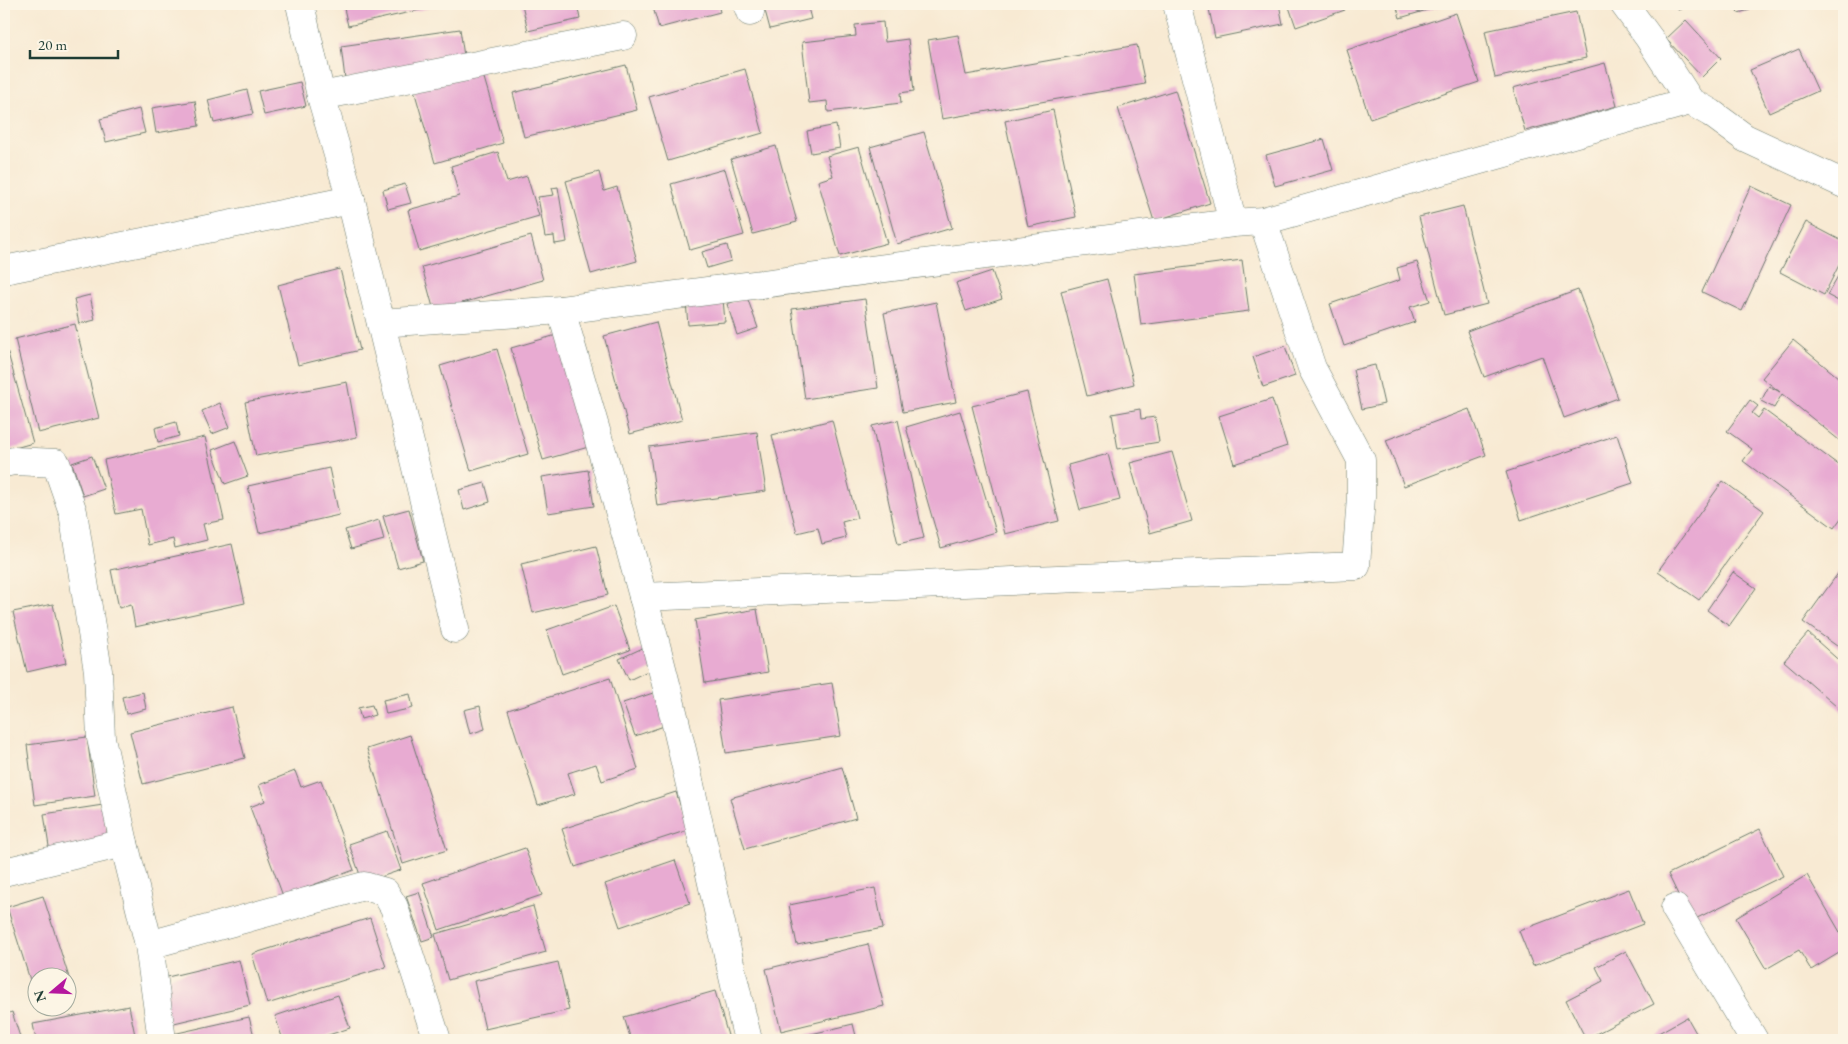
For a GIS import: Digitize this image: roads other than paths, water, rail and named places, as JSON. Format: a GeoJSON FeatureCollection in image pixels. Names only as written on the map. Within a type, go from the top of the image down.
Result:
{"type":"FeatureCollection","features":[{"type":"Feature","properties":{"kind":"street"},"geometry":{"type":"LineString","coordinates":[[300,4],[321,96],[351,200],[382,323],[456,629]]}},
{"type":"Feature","properties":{"kind":"street"},"geometry":{"type":"LineString","coordinates":[[1177,4],[1233,224]]}},
{"type":"Feature","properties":{"kind":"street"},"geometry":{"type":"LineString","coordinates":[[1624,4],[1649,38],[1690,101],[1711,113],[1745,138],[1844,184]]}},
{"type":"Feature","properties":{"kind":"street"},"geometry":{"type":"LineString","coordinates":[[321,96],[623,36]]}},
{"type":"Feature","properties":{"kind":"street"},"geometry":{"type":"LineString","coordinates":[[382,323],[561,310],[1263,221],[1690,101]]}},
{"type":"Feature","properties":{"kind":"street"},"geometry":{"type":"LineString","coordinates":[[4,270],[351,200]]}},
{"type":"Feature","properties":{"kind":"street"},"geometry":{"type":"LineString","coordinates":[[643,597],[1356,566],[1361,460],[1312,368],[1263,221]]}},
{"type":"Feature","properties":{"kind":"street"},"geometry":{"type":"LineString","coordinates":[[561,310],[643,597],[672,709],[725,948],[748,1040]]}},
{"type":"Feature","properties":{"kind":"street"},"geometry":{"type":"LineString","coordinates":[[4,463],[14,461],[56,464],[73,512],[98,671],[102,738],[124,843],[149,945],[162,1040]]}},
{"type":"Feature","properties":{"kind":"street"},"geometry":{"type":"LineString","coordinates":[[4,872],[124,843]]}},
{"type":"Feature","properties":{"kind":"street"},"geometry":{"type":"LineString","coordinates":[[149,945],[364,886],[385,892],[394,907],[437,1040]]}},
{"type":"Feature","properties":{"kind":"street"},"geometry":{"type":"LineString","coordinates":[[1675,908],[1754,1040]]}}]}
